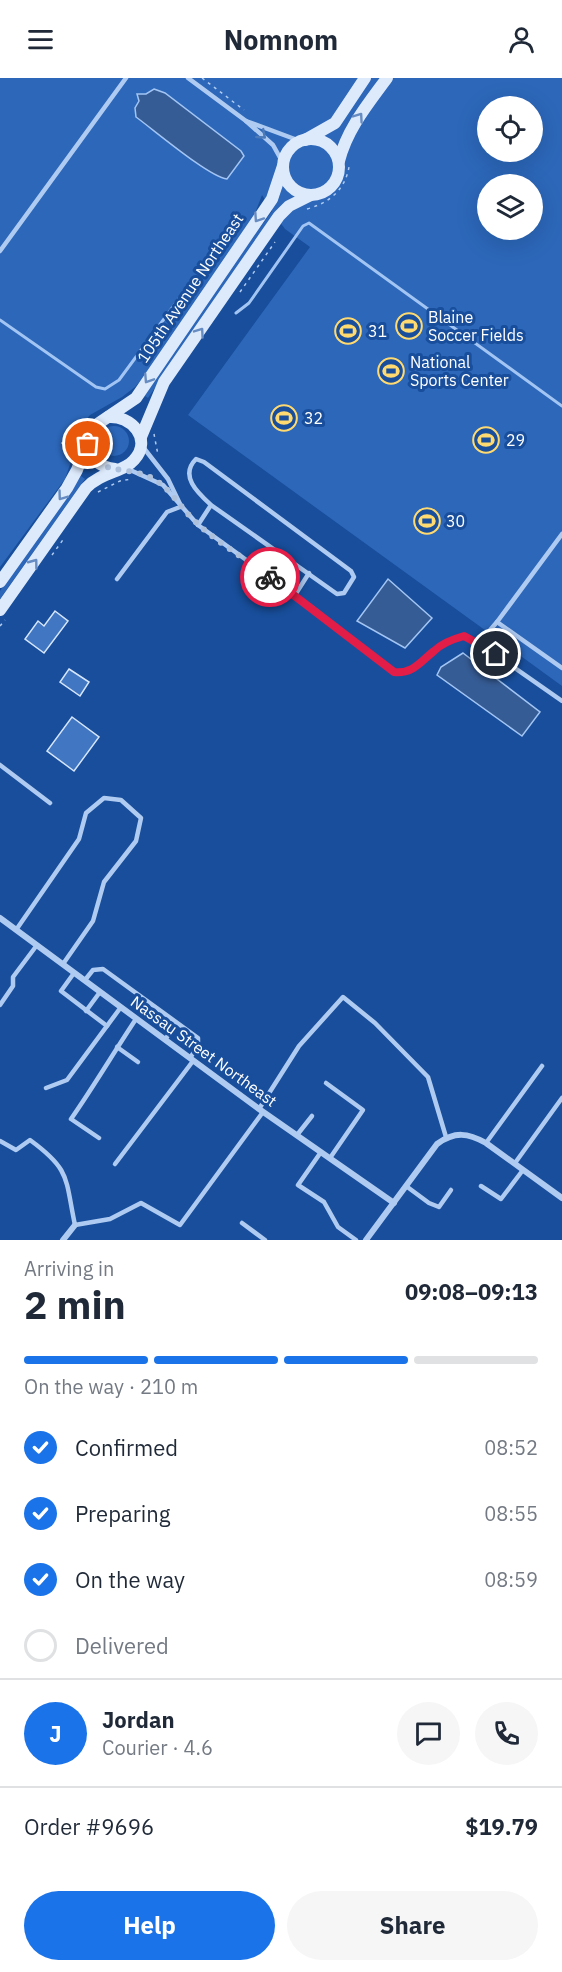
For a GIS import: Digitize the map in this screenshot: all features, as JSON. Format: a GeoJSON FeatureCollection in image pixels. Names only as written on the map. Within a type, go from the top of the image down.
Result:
{"type":"FeatureCollection","features":[{"type":"Feature","properties":{"kind":"street","name":"105th Avenue Northeast"},"geometry":{"type":"LineString","coordinates":[[0,582],[67,488],[82,443],[93,427],[136,398],[272,199],[287,153],[335,123],[365,78]]}},
{"type":"Feature","properties":{"kind":"street","name":"105th Avenue Northeast"},"geometry":{"type":"LineString","coordinates":[[3,614],[86,488],[133,461],[164,382],[279,216],[289,206],[309,196],[329,190],[336,182],[344,164],[343,144],[387,78]]}},
{"type":"Feature","properties":{"kind":"street"},"geometry":{"type":"LineString","coordinates":[[303,141],[314,139],[330,146],[344,164]]}},
{"type":"Feature","properties":{"kind":"street"},"geometry":{"type":"LineString","coordinates":[[283,165],[287,182],[292,189],[309,196]]}},
{"type":"Feature","properties":{"kind":"street"},"geometry":{"type":"LineString","coordinates":[[108,417],[117,416],[132,422],[141,441]]}},
{"type":"Feature","properties":{"kind":"street"},"geometry":{"type":"LineString","coordinates":[[82,443],[94,459],[106,468],[118,468]]}},
{"type":"Feature","properties":{"kind":"street","name":"Nassau Street Northeast"},"geometry":{"type":"LineString","coordinates":[[0,918],[261,1110],[394,1203]]}},
{"type":"Feature","properties":{"kind":"street"},"geometry":{"type":"LineString","coordinates":[[366,1240],[438,1144],[446,1137],[462,1133],[486,1143],[562,1198]]}},
{"type":"Feature","properties":{"kind":"street"},"geometry":{"type":"LineString","coordinates":[[63,1240],[75,1225]]}},
{"type":"Feature","properties":{"kind":"lane"},"geometry":{"type":"LineString","coordinates":[[0,250],[126,78]]}},
{"type":"Feature","properties":{"kind":"lane"},"geometry":{"type":"LineString","coordinates":[[188,78],[246,121],[273,145],[283,165]]}},
{"type":"Feature","properties":{"kind":"lane"},"geometry":{"type":"LineString","coordinates":[[246,121],[303,141]]}},
{"type":"Feature","properties":{"kind":"lane"},"geometry":{"type":"LineString","coordinates":[[141,441],[168,478],[177,495],[180,507]]}},
{"type":"Feature","properties":{"kind":"lane"},"geometry":{"type":"LineString","coordinates":[[196,459],[351,571],[354,577],[344,593],[337,594],[211,505],[195,490],[188,474],[189,465],[196,459]]}},
{"type":"Feature","properties":{"kind":"lane"},"geometry":{"type":"LineString","coordinates":[[118,468],[137,471],[163,485],[198,525],[296,595],[394,672],[405,673],[417,667],[434,650],[464,636],[478,643],[562,701]]}},
{"type":"Feature","properties":{"kind":"lane"},"geometry":{"type":"LineString","coordinates":[[198,525],[211,505]]}},
{"type":"Feature","properties":{"kind":"lane"},"geometry":{"type":"LineString","coordinates":[[117,579],[167,512],[180,507]]}},
{"type":"Feature","properties":{"kind":"lane"},"geometry":{"type":"LineString","coordinates":[[478,643],[497,622],[562,534]]}},
{"type":"Feature","properties":{"kind":"lane"},"geometry":{"type":"LineString","coordinates":[[296,595],[309,573]]}},
{"type":"Feature","properties":{"kind":"lane"},"geometry":{"type":"LineString","coordinates":[[497,622],[562,668]]}},
{"type":"Feature","properties":{"kind":"lane"},"geometry":{"type":"LineString","coordinates":[[0,765],[50,802]]}},
{"type":"Feature","properties":{"kind":"lane"},"geometry":{"type":"LineString","coordinates":[[16,930],[79,839],[86,813],[104,798],[121,800],[141,818],[136,841],[105,882],[93,921],[63,964]]}},
{"type":"Feature","properties":{"kind":"lane"},"geometry":{"type":"LineString","coordinates":[[0,1005],[13,986],[13,977],[37,945]]}},
{"type":"Feature","properties":{"kind":"lane"},"geometry":{"type":"LineString","coordinates":[[84,980],[93,970],[102,969],[198,1038],[198,1046],[192,1060],[116,1164]]}},
{"type":"Feature","properties":{"kind":"lane"},"geometry":{"type":"LineString","coordinates":[[74,973],[61,992],[106,1026]]}},
{"type":"Feature","properties":{"kind":"lane"},"geometry":{"type":"LineString","coordinates":[[87,1011],[100,992]]}},
{"type":"Feature","properties":{"kind":"lane"},"geometry":{"type":"LineString","coordinates":[[0,1141],[16,1150],[30,1140],[54,1158],[64,1171],[75,1225],[111,1219],[141,1203],[180,1225],[261,1110],[299,1046],[343,997],[375,1023],[428,1077],[446,1137]]}},
{"type":"Feature","properties":{"kind":"lane"},"geometry":{"type":"LineString","coordinates":[[46,1088],[67,1080],[121,1007]]}},
{"type":"Feature","properties":{"kind":"lane"},"geometry":{"type":"LineString","coordinates":[[99,1138],[71,1119],[111,1062],[117,1047],[136,1019]]}},
{"type":"Feature","properties":{"kind":"lane"},"geometry":{"type":"LineString","coordinates":[[165,1040],[176,1023]]}},
{"type":"Feature","properties":{"kind":"lane"},"geometry":{"type":"LineString","coordinates":[[117,1047],[138,1062]]}},
{"type":"Feature","properties":{"kind":"lane"},"geometry":{"type":"LineString","coordinates":[[486,1143],[542,1066]]}},
{"type":"Feature","properties":{"kind":"lane"},"geometry":{"type":"LineString","coordinates":[[326,1083],[363,1110],[330,1158]]}},
{"type":"Feature","properties":{"kind":"lane"},"geometry":{"type":"LineString","coordinates":[[514,1163],[562,1098]]}},
{"type":"Feature","properties":{"kind":"lane"},"geometry":{"type":"LineString","coordinates":[[297,1135],[312,1116]]}},
{"type":"Feature","properties":{"kind":"lane"},"geometry":{"type":"LineString","coordinates":[[321,1152],[298,1185],[324,1202],[338,1227],[356,1240]]}},
{"type":"Feature","properties":{"kind":"lane"},"geometry":{"type":"LineString","coordinates":[[481,1186],[501,1199],[523,1170]]}},
{"type":"Feature","properties":{"kind":"lane"},"geometry":{"type":"LineString","coordinates":[[406,1186],[429,1203],[439,1207],[451,1190]]}},
{"type":"Feature","properties":{"kind":"lane"},"geometry":{"type":"LineString","coordinates":[[242,1223],[265,1240]]}},
{"type":"Feature","properties":{"kind":"path"},"geometry":{"type":"LineString","coordinates":[[202,78],[247,113]]}},
{"type":"Feature","properties":{"kind":"path"},"geometry":{"type":"LineString","coordinates":[[304,210],[328,200],[340,191],[344,164]]}},
{"type":"Feature","properties":{"kind":"path"},"geometry":{"type":"LineString","coordinates":[[235,299],[278,237]]}},
{"type":"Feature","properties":{"kind":"path"},"geometry":{"type":"LineString","coordinates":[[460,339],[468,328]]}},
{"type":"Feature","properties":{"kind":"path"},"geometry":{"type":"LineString","coordinates":[[154,431],[154,444],[159,458]]}},
{"type":"Feature","properties":{"kind":"path"},"geometry":{"type":"LineString","coordinates":[[61,443],[82,443]]}},
{"type":"Feature","properties":{"kind":"path"},"geometry":{"type":"LineString","coordinates":[[97,492],[132,479]]}},
{"type":"Feature","properties":{"kind":"path"},"geometry":{"type":"LineString","coordinates":[[49,560],[67,534]]}},
{"type":"Feature","properties":{"kind":"path"},"geometry":{"type":"LineString","coordinates":[[0,626],[3,614]]}},
{"type":"Feature","properties":{"kind":"shaded area","name":"National Sports Center"},"geometry":{"type":"Polygon","coordinates":[[[0,78],[562,78],[562,686],[188,415],[310,247],[285,229],[274,214],[148,398],[145,396],[178,342],[272,211],[262,195],[246,237],[162,356],[135,387],[90,415],[85,421],[65,479],[0,567],[0,78]]]}},
{"type":"Feature","properties":{"kind":"shaded area"},"geometry":{"type":"Polygon","coordinates":[[[154,89],[165,93],[241,151],[244,156],[227,179],[195,162],[136,117],[135,108],[139,101],[137,94],[146,94],[154,89]]]}},
{"type":"Feature","properties":{"kind":"shaded area"},"geometry":{"type":"Polygon","coordinates":[[[114,426],[125,430],[129,441],[125,452],[114,456],[103,452],[99,441],[103,430],[114,426]]]}},
{"type":"Feature","properties":{"kind":"shaded area"},"geometry":{"type":"Polygon","coordinates":[[[81,476],[85,479],[0,599],[0,591],[81,476]]]}},
{"type":"Feature","properties":{"kind":"shaded area"},"geometry":{"type":"Polygon","coordinates":[[[388,579],[432,618],[405,648],[357,621],[388,579]]]}},
{"type":"Feature","properties":{"kind":"shaded area"},"geometry":{"type":"Polygon","coordinates":[[[463,653],[540,712],[522,736],[437,675],[441,667],[463,653]]]}},
{"type":"Feature","properties":{"kind":"building"},"geometry":{"type":"Polygon","coordinates":[[[55,611],[68,621],[44,653],[25,639],[38,621],[44,626],[55,611]]]}},
{"type":"Feature","properties":{"kind":"building"},"geometry":{"type":"Polygon","coordinates":[[[69,669],[89,682],[80,696],[60,682],[69,669]]]}},
{"type":"Feature","properties":{"kind":"building"},"geometry":{"type":"Polygon","coordinates":[[[72,717],[99,737],[74,771],[47,751],[72,717]]]}},
{"type":"Feature","properties":{"kind":"waterway"},"geometry":{"type":"LineString","coordinates":[[236,313],[249,303],[303,226],[309,223],[562,406]]}},
{"type":"Feature","properties":{"kind":"waterway"},"geometry":{"type":"LineString","coordinates":[[0,320],[96,387],[105,389],[119,380],[192,281],[198,285]]}},
{"type":"Feature","properties":{"kind":"way so far"},"geometry":{"type":"LineString","coordinates":[[88,444],[94,459],[106,468],[137,471],[163,485],[170,496],[198,525],[270,577]]}},
{"type":"Feature","properties":{"kind":"place","name":"Blaine Soccer Fields"},"geometry":{"type":"Point","coordinates":[409,326]}},
{"type":"Feature","properties":{"kind":"place","name":"31"},"geometry":{"type":"Point","coordinates":[348,331]}},
{"type":"Feature","properties":{"kind":"place","name":"National Sports Center"},"geometry":{"type":"Point","coordinates":[391,371]}},
{"type":"Feature","properties":{"kind":"place","name":"32"},"geometry":{"type":"Point","coordinates":[284,418]}},
{"type":"Feature","properties":{"kind":"place","name":"29"},"geometry":{"type":"Point","coordinates":[486,440]}},
{"type":"Feature","properties":{"kind":"place","name":"30"},"geometry":{"type":"Point","coordinates":[427,521]}},
{"type":"Feature","properties":{"kind":"route"},"geometry":{"type":"LineString","coordinates":[[270,577],[394,672],[405,673],[417,667],[434,650],[449,641],[464,636],[496,654]]}}]}
